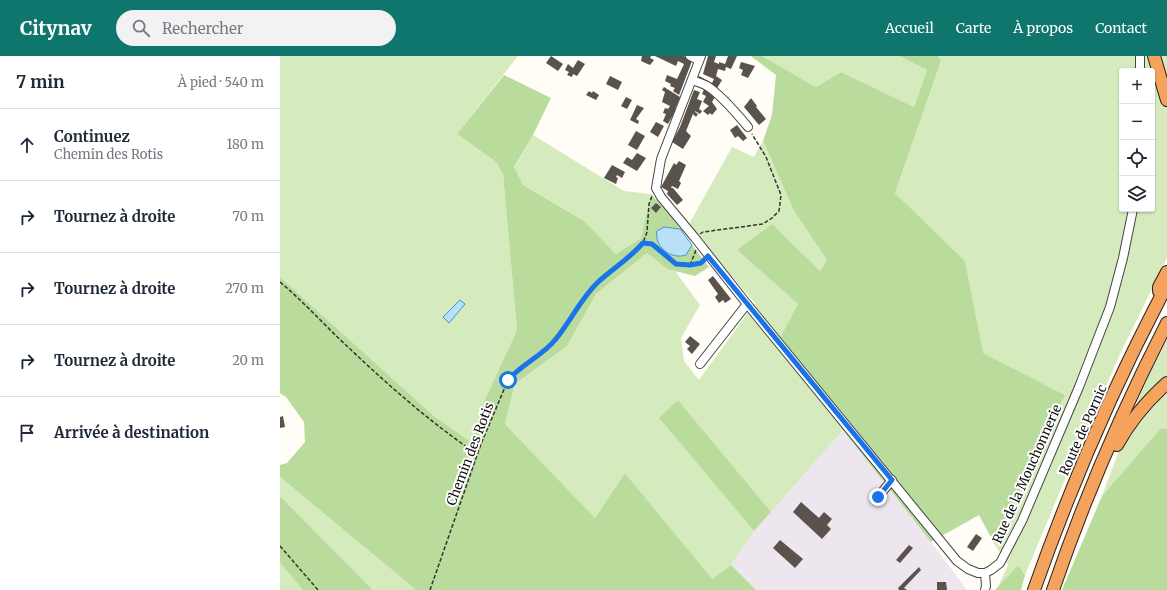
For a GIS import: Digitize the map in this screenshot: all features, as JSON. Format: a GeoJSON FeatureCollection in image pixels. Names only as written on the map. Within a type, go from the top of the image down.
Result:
{"type":"FeatureCollection","features":[{"type":"Feature","properties":{"kind":"highway"},"geometry":{"type":"LineString","coordinates":[[1154,56],[1167,100]]}},
{"type":"Feature","properties":{"kind":"highway"},"geometry":{"type":"LineString","coordinates":[[1157,304],[1159,287],[1167,272]]}},
{"type":"Feature","properties":{"kind":"highway","name":"Route de Pornic"},"geometry":{"type":"LineString","coordinates":[[1034,590],[1065,507],[1111,397],[1167,285]]}},
{"type":"Feature","properties":{"kind":"highway"},"geometry":{"type":"LineString","coordinates":[[1052,590],[1102,462],[1138,382],[1167,323]]}},
{"type":"Feature","properties":{"kind":"highway"},"geometry":{"type":"LineString","coordinates":[[1102,462],[1113,452],[1124,432],[1136,415],[1167,383]]}},
{"type":"Feature","properties":{"kind":"street"},"geometry":{"type":"LineString","coordinates":[[690,56],[700,58],[661,159],[656,188],[661,197],[697,240],[708,256],[957,561],[968,569],[985,574],[985,590]]}},
{"type":"Feature","properties":{"kind":"street"},"geometry":{"type":"LineString","coordinates":[[1140,56],[1140,68]]}},
{"type":"Feature","properties":{"kind":"street"},"geometry":{"type":"LineString","coordinates":[[692,80],[707,86],[716,93],[748,127]]}},
{"type":"Feature","properties":{"kind":"street","name":"Rue de la Mouchonnerie"},"geometry":{"type":"LineString","coordinates":[[985,574],[1000,563],[1022,521],[1079,387],[1110,307],[1123,258],[1131,212]]}},
{"type":"Feature","properties":{"kind":"street"},"geometry":{"type":"LineString","coordinates":[[700,364],[747,304]]}},
{"type":"Feature","properties":{"kind":"street"},"geometry":{"type":"LineString","coordinates":[[878,497],[892,480]]}},
{"type":"Feature","properties":{"kind":"path"},"geometry":{"type":"LineString","coordinates":[[690,265],[697,240],[703,232],[763,224],[772,218],[778,211],[781,195],[766,157],[748,127]]}},
{"type":"Feature","properties":{"kind":"path"},"geometry":{"type":"LineString","coordinates":[[656,188],[649,204],[647,232],[643,243],[652,244],[676,264],[690,265],[701,263],[708,256]]}},
{"type":"Feature","properties":{"kind":"path","name":"Chemin des Rotis"},"geometry":{"type":"LineString","coordinates":[[430,590],[478,454],[508,380],[518,369],[554,341],[582,300],[596,284],[632,255],[643,243]]}},
{"type":"Feature","properties":{"kind":"path"},"geometry":{"type":"LineString","coordinates":[[280,282],[349,348],[406,398],[457,440],[478,454]]}},
{"type":"Feature","properties":{"kind":"path"},"geometry":{"type":"LineString","coordinates":[[280,546],[318,590]]}},
{"type":"Feature","properties":{"kind":"shaded area"},"geometry":{"type":"Polygon","coordinates":[[[843,430],[967,590],[756,590],[731,565],[754,531],[843,430]]]}},
{"type":"Feature","properties":{"kind":"green space"},"geometry":{"type":"Polygon","coordinates":[[[280,56],[518,56],[457,134],[496,162],[503,174],[517,330],[481,408],[471,443],[435,417],[280,277],[280,56]]]}},
{"type":"Feature","properties":{"kind":"green space"},"geometry":{"type":"Polygon","coordinates":[[[752,56],[762,56],[816,87],[841,72],[914,107],[927,70],[899,56],[938,56],[941,61],[895,193],[965,261],[983,353],[1065,395],[995,545],[979,515],[931,542],[776,345],[798,304],[737,250],[772,224],[820,271],[827,260],[794,211],[763,141],[772,115],[776,75],[752,56]]]}},
{"type":"Feature","properties":{"kind":"green space"},"geometry":{"type":"Polygon","coordinates":[[[762,56],[899,56],[927,70],[914,107],[841,72],[816,87],[762,56]]]}},
{"type":"Feature","properties":{"kind":"green space"},"geometry":{"type":"Polygon","coordinates":[[[938,56],[1167,56],[1166,260],[1120,354],[1025,575],[1018,565],[998,587],[1008,565],[995,545],[1065,395],[982,353],[965,261],[895,193],[941,61],[938,56]]]}},
{"type":"Feature","properties":{"kind":"green space"},"geometry":{"type":"Polygon","coordinates":[[[504,75],[551,98],[533,135],[514,167],[523,185],[584,221],[616,254],[641,238],[651,194],[671,216],[680,229],[664,227],[664,250],[672,255],[680,256],[687,253],[692,245],[709,267],[695,276],[667,269],[647,253],[596,294],[567,346],[515,384],[505,424],[595,518],[625,473],[712,579],[731,565],[756,590],[414,590],[415,589],[280,477],[280,465],[287,463],[305,442],[304,422],[286,397],[280,393],[280,277],[435,417],[471,442],[481,408],[517,330],[503,174],[496,162],[457,134],[504,75]]]}},
{"type":"Feature","properties":{"kind":"green space"},"geometry":{"type":"Polygon","coordinates":[[[533,135],[624,191],[651,194],[641,238],[616,254],[584,221],[523,185],[514,168],[533,135]]]}},
{"type":"Feature","properties":{"kind":"green space"},"geometry":{"type":"Polygon","coordinates":[[[763,141],[794,211],[827,260],[820,271],[737,250],[798,304],[776,345],[843,430],[771,512],[678,400],[660,419],[754,531],[731,565],[712,580],[625,473],[595,518],[505,424],[515,384],[567,346],[596,294],[647,253],[667,269],[675,271],[700,305],[681,338],[684,361],[699,380],[755,303],[688,226],[732,147],[754,157],[763,141]]]}},
{"type":"Feature","properties":{"kind":"green space"},"geometry":{"type":"Polygon","coordinates":[[[1167,340],[1167,429],[1161,428],[1102,496],[1143,387],[1167,340]]]}},
{"type":"Feature","properties":{"kind":"green space"},"geometry":{"type":"Polygon","coordinates":[[[678,400],[771,512],[754,531],[659,418],[678,400]]]}},
{"type":"Feature","properties":{"kind":"green space"},"geometry":{"type":"Polygon","coordinates":[[[1161,428],[1167,429],[1167,590],[1062,590],[1102,496],[1161,428]]]}},
{"type":"Feature","properties":{"kind":"green space"},"geometry":{"type":"Polygon","coordinates":[[[280,477],[415,589],[373,590],[280,496],[280,477]]]}},
{"type":"Feature","properties":{"kind":"green space"},"geometry":{"type":"Polygon","coordinates":[[[280,496],[373,590],[303,590],[280,563],[280,496]]]}},
{"type":"Feature","properties":{"kind":"green space"},"geometry":{"type":"Polygon","coordinates":[[[280,563],[303,590],[280,590],[280,563]]]}},
{"type":"Feature","properties":{"kind":"green space"},"geometry":{"type":"Polygon","coordinates":[[[1018,565],[1025,575],[1021,590],[995,590],[1018,565]]]}},
{"type":"Feature","properties":{"kind":"water"},"geometry":{"type":"Polygon","coordinates":[[[664,227],[680,229],[692,245],[686,255],[675,256],[669,254],[661,247],[658,242],[657,231],[664,227]]]}},
{"type":"Feature","properties":{"kind":"water"},"geometry":{"type":"Polygon","coordinates":[[[460,300],[465,304],[449,323],[443,317],[460,300]]]}},
{"type":"Feature","properties":{"kind":"building"},"geometry":{"type":"Polygon","coordinates":[[[551,56],[563,64],[558,71],[546,63],[551,56]]]}},
{"type":"Feature","properties":{"kind":"building"},"geometry":{"type":"Polygon","coordinates":[[[642,56],[651,56],[650,58],[654,60],[650,65],[641,61],[642,56]]]}},
{"type":"Feature","properties":{"kind":"building"},"geometry":{"type":"Polygon","coordinates":[[[655,56],[684,56],[692,61],[679,95],[673,91],[675,88],[670,86],[671,84],[665,81],[667,75],[677,79],[684,64],[678,61],[676,66],[655,56]]]}},
{"type":"Feature","properties":{"kind":"building"},"geometry":{"type":"Polygon","coordinates":[[[708,56],[716,56],[714,62],[725,64],[728,56],[737,56],[731,69],[726,67],[725,71],[718,69],[716,76],[722,80],[716,90],[698,78],[699,76],[712,83],[714,79],[703,74],[708,56]]]}},
{"type":"Feature","properties":{"kind":"building"},"geometry":{"type":"Polygon","coordinates":[[[578,60],[585,64],[577,76],[573,74],[572,77],[567,75],[569,72],[565,70],[568,64],[573,68],[578,60]]]}},
{"type":"Feature","properties":{"kind":"building"},"geometry":{"type":"Polygon","coordinates":[[[741,62],[755,66],[748,78],[741,75],[743,70],[739,68],[741,62]]]}},
{"type":"Feature","properties":{"kind":"building"},"geometry":{"type":"Polygon","coordinates":[[[610,76],[622,82],[618,90],[606,84],[610,76]]]}},
{"type":"Feature","properties":{"kind":"building"},"geometry":{"type":"Polygon","coordinates":[[[664,87],[680,97],[675,109],[677,110],[668,124],[663,121],[666,114],[663,113],[665,108],[668,109],[670,106],[662,102],[665,92],[662,90],[664,87]]]}},
{"type":"Feature","properties":{"kind":"building"},"geometry":{"type":"Polygon","coordinates":[[[705,87],[716,95],[712,102],[717,109],[712,115],[710,113],[708,115],[703,111],[709,106],[703,102],[706,96],[702,94],[705,87]]]}},
{"type":"Feature","properties":{"kind":"building"},"geometry":{"type":"Polygon","coordinates":[[[694,90],[700,92],[697,99],[702,101],[699,109],[702,111],[700,114],[695,111],[698,114],[696,117],[693,114],[686,131],[691,136],[683,149],[672,142],[680,127],[694,90]]]}},
{"type":"Feature","properties":{"kind":"building"},"geometry":{"type":"Polygon","coordinates":[[[589,91],[592,93],[593,91],[599,95],[596,100],[586,95],[589,91]]]}},
{"type":"Feature","properties":{"kind":"building"},"geometry":{"type":"Polygon","coordinates":[[[626,97],[632,100],[627,109],[621,106],[626,97]]]}},
{"type":"Feature","properties":{"kind":"building"},"geometry":{"type":"Polygon","coordinates":[[[751,98],[766,119],[759,125],[744,107],[751,98]]]}},
{"type":"Feature","properties":{"kind":"building"},"geometry":{"type":"Polygon","coordinates":[[[637,105],[644,108],[636,119],[639,121],[638,124],[630,120],[637,105]]]}},
{"type":"Feature","properties":{"kind":"building"},"geometry":{"type":"Polygon","coordinates":[[[656,122],[664,126],[658,137],[650,132],[656,122]]]}},
{"type":"Feature","properties":{"kind":"building"},"geometry":{"type":"Polygon","coordinates":[[[737,125],[747,138],[743,141],[738,136],[735,138],[730,130],[737,125]]]}},
{"type":"Feature","properties":{"kind":"building"},"geometry":{"type":"Polygon","coordinates":[[[636,131],[645,136],[637,150],[628,145],[636,131]]]}},
{"type":"Feature","properties":{"kind":"building"},"geometry":{"type":"Polygon","coordinates":[[[637,153],[646,158],[637,171],[623,163],[627,157],[632,160],[637,153]]]}},
{"type":"Feature","properties":{"kind":"building"},"geometry":{"type":"Polygon","coordinates":[[[679,161],[686,165],[679,181],[681,183],[678,189],[672,186],[671,188],[673,188],[683,200],[677,205],[667,194],[668,191],[661,187],[674,163],[676,165],[679,161]]]}},
{"type":"Feature","properties":{"kind":"building"},"geometry":{"type":"Polygon","coordinates":[[[612,165],[625,172],[622,178],[617,175],[616,177],[618,178],[616,184],[604,178],[612,165]]]}},
{"type":"Feature","properties":{"kind":"building"},"geometry":{"type":"Polygon","coordinates":[[[656,203],[661,207],[656,213],[651,208],[656,203]]]}},
{"type":"Feature","properties":{"kind":"building"},"geometry":{"type":"Polygon","coordinates":[[[713,276],[731,299],[725,303],[723,300],[719,303],[715,297],[718,294],[708,280],[713,276]]]}},
{"type":"Feature","properties":{"kind":"building"},"geometry":{"type":"Polygon","coordinates":[[[690,336],[700,344],[692,354],[687,349],[690,346],[685,342],[690,336]]]}},
{"type":"Feature","properties":{"kind":"building"},"geometry":{"type":"Polygon","coordinates":[[[283,416],[285,427],[280,428],[280,417],[283,416]]]}},
{"type":"Feature","properties":{"kind":"building"},"geometry":{"type":"Polygon","coordinates":[[[801,502],[819,518],[824,512],[832,519],[827,525],[831,529],[822,539],[793,512],[801,502]]]}},
{"type":"Feature","properties":{"kind":"building"},"geometry":{"type":"Polygon","coordinates":[[[976,534],[982,538],[973,551],[967,547],[976,534]]]}},
{"type":"Feature","properties":{"kind":"building"},"geometry":{"type":"Polygon","coordinates":[[[780,540],[803,559],[795,568],[773,548],[780,540]]]}},
{"type":"Feature","properties":{"kind":"building"},"geometry":{"type":"Polygon","coordinates":[[[909,545],[913,548],[900,563],[896,560],[909,545]]]}},
{"type":"Feature","properties":{"kind":"building"},"geometry":{"type":"Polygon","coordinates":[[[919,567],[921,570],[904,588],[907,590],[899,590],[898,588],[919,567]]]}},
{"type":"Feature","properties":{"kind":"building"},"geometry":{"type":"Polygon","coordinates":[[[937,582],[946,582],[947,590],[937,590],[937,582]]]}},
{"type":"Feature","properties":{"kind":"route"},"geometry":{"type":"LineString","coordinates":[[508,380],[518,369],[554,341],[582,300],[596,284],[632,255],[643,243],[652,244],[676,264],[690,265],[701,263],[708,256],[892,480],[878,497]]}}]}
